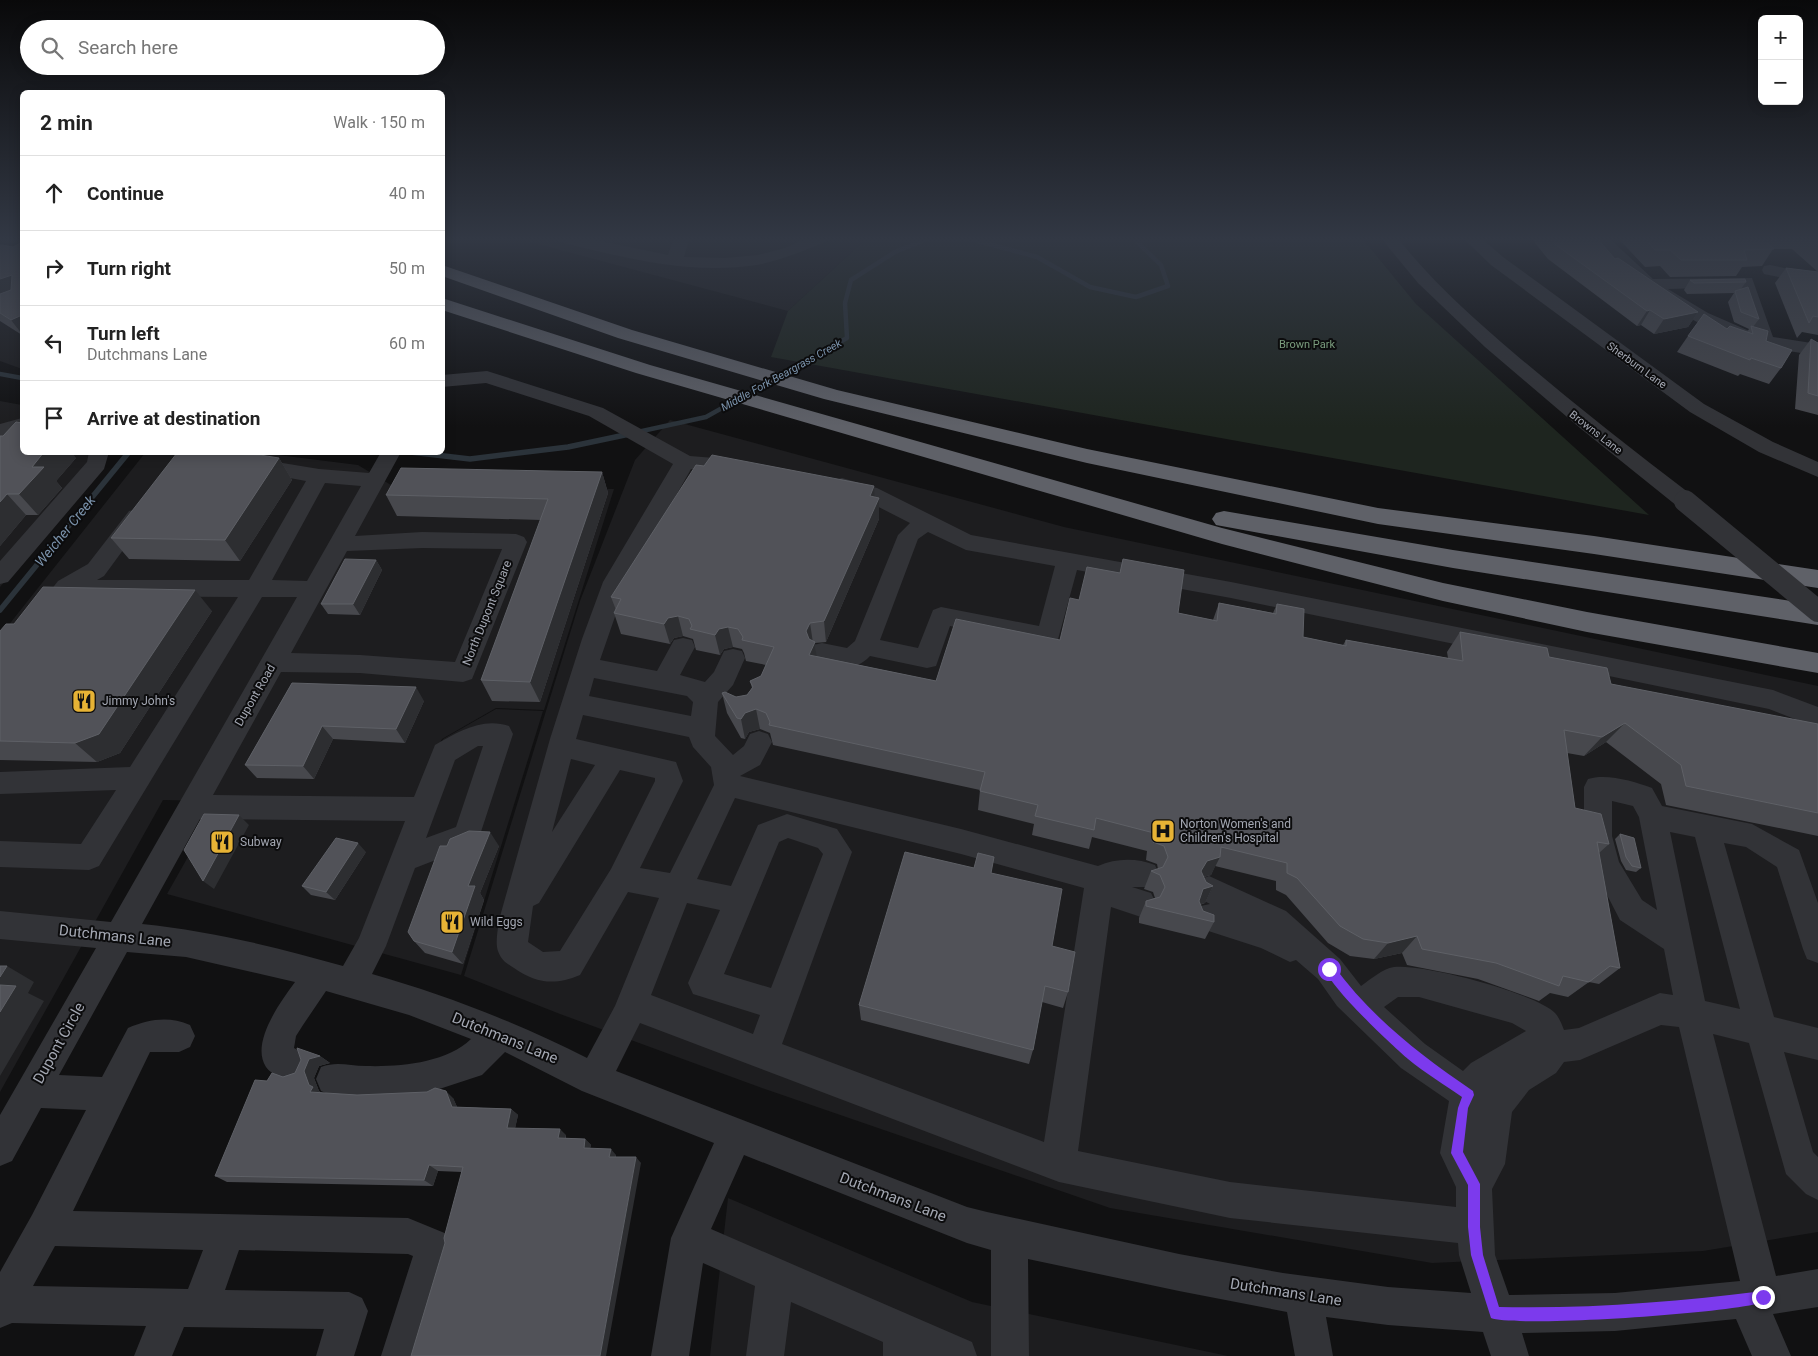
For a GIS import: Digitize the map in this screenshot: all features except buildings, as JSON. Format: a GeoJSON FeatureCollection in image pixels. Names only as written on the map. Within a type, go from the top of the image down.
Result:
{"type":"FeatureCollection","features":[{"type":"Feature","properties":{"kind":"highway"},"geometry":{"type":"LineString","coordinates":[[529,300],[625,334],[818,391],[1087,456],[1378,516],[1604,546],[1818,579]]}},
{"type":"Feature","properties":{"kind":"highway"},"geometry":{"type":"LineString","coordinates":[[445,305],[698,385],[1222,536],[1443,592],[1587,622],[1818,663]]}},
{"type":"Feature","properties":{"kind":"highway"},"geometry":{"type":"LineString","coordinates":[[1053,487],[1453,559],[1818,615]]}},
{"type":"Feature","properties":{"kind":"street","name":"Browns Lane"},"geometry":{"type":"LineString","coordinates":[[1446,300],[1556,400],[1685,501],[1818,611]]}},
{"type":"Feature","properties":{"kind":"street","name":"Sherburn Lane"},"geometry":{"type":"LineString","coordinates":[[1550,300],[1697,408],[1766,446],[1818,470]]}},
{"type":"Feature","properties":{"kind":"street"},"geometry":{"type":"LineString","coordinates":[[1676,300],[1703,317],[1761,340],[1818,350]]}},
{"type":"Feature","properties":{"kind":"street"},"geometry":{"type":"LineString","coordinates":[[1752,300],[1765,339],[1761,340]]}},
{"type":"Feature","properties":{"kind":"street"},"geometry":{"type":"LineString","coordinates":[[445,381],[487,377],[596,412],[678,458],[763,470]]}},
{"type":"Feature","properties":{"kind":"street"},"geometry":{"type":"LineString","coordinates":[[0,415],[20,419]]}},
{"type":"Feature","properties":{"kind":"street"},"geometry":{"type":"LineString","coordinates":[[0,430],[20,425]]}},
{"type":"Feature","properties":{"kind":"street"},"geometry":{"type":"LineString","coordinates":[[0,576],[97,464],[98,455]]}},
{"type":"Feature","properties":{"kind":"street"},"geometry":{"type":"LineString","coordinates":[[562,746],[667,770],[669,781],[620,878],[569,966],[539,967],[512,949],[514,920],[562,746],[615,582],[678,458]]}},
{"type":"Feature","properties":{"kind":"street"},"geometry":{"type":"LineString","coordinates":[[234,464],[261,465],[319,476],[384,465]]}},
{"type":"Feature","properties":{"kind":"street","name":"Dupont Road"},"geometry":{"type":"LineString","coordinates":[[119,937],[384,465]]}},
{"type":"Feature","properties":{"kind":"street"},"geometry":{"type":"LineString","coordinates":[[0,854],[89,856],[256,588],[319,476]]}},
{"type":"Feature","properties":{"kind":"street"},"geometry":{"type":"LineString","coordinates":[[819,478],[870,493],[966,542],[1231,590],[1773,700],[1818,718]]}},
{"type":"Feature","properties":{"kind":"street"},"geometry":{"type":"LineString","coordinates":[[46,605],[66,588],[96,570],[150,500]]}},
{"type":"Feature","properties":{"kind":"street"},"geometry":{"type":"LineString","coordinates":[[822,652],[852,659],[865,646],[910,534],[926,522]]}},
{"type":"Feature","properties":{"kind":"street","name":"North Dupont Square"},"geometry":{"type":"LineString","coordinates":[[274,662],[360,664],[463,672],[516,542],[422,540],[340,544]]}},
{"type":"Feature","properties":{"kind":"street"},"geometry":{"type":"LineString","coordinates":[[865,646],[927,659],[941,616],[1048,637],[1068,561]]}},
{"type":"Feature","properties":{"kind":"street"},"geometry":{"type":"LineString","coordinates":[[66,588],[315,589]]}},
{"type":"Feature","properties":{"kind":"street"},"geometry":{"type":"LineString","coordinates":[[664,682],[683,647]]}},
{"type":"Feature","properties":{"kind":"street"},"geometry":{"type":"LineString","coordinates":[[726,777],[724,763],[702,738],[710,694],[724,678],[733,658]]}},
{"type":"Feature","properties":{"kind":"street"},"geometry":{"type":"LineString","coordinates":[[586,667],[695,688],[736,701]]}},
{"type":"Feature","properties":{"kind":"street"},"geometry":{"type":"LineString","coordinates":[[575,703],[703,729]]}},
{"type":"Feature","properties":{"kind":"street"},"geometry":{"type":"LineString","coordinates":[[293,1066],[278,1057],[276,1046],[291,1014],[371,946],[444,753],[473,736],[500,734],[467,835],[404,859]]}},
{"type":"Feature","properties":{"kind":"street"},"geometry":{"type":"LineString","coordinates":[[594,1079],[632,1004],[678,888],[726,777],[755,754],[759,742]]}},
{"type":"Feature","properties":{"kind":"street"},"geometry":{"type":"LineString","coordinates":[[514,920],[613,758]]}},
{"type":"Feature","properties":{"kind":"street"},"geometry":{"type":"LineString","coordinates":[[726,777],[1039,861],[1100,880],[1118,896],[1144,886]]}},
{"type":"Feature","properties":{"kind":"street"},"geometry":{"type":"LineString","coordinates":[[0,784],[139,778]]}},
{"type":"Feature","properties":{"kind":"street"},"geometry":{"type":"LineString","coordinates":[[1677,940],[1631,910],[1606,866],[1598,836],[1598,788],[1642,796],[1653,816],[1692,1014],[1755,1299],[1772,1356]]}},
{"type":"Feature","properties":{"kind":"street"},"geometry":{"type":"LineString","coordinates":[[191,807],[423,809]]}},
{"type":"Feature","properties":{"kind":"street"},"geometry":{"type":"LineString","coordinates":[[1653,816],[1752,836],[1789,860],[1818,949]]}},
{"type":"Feature","properties":{"kind":"street"},"geometry":{"type":"LineString","coordinates":[[762,1053],[780,1006],[838,852],[827,838],[787,826],[768,834],[704,983],[780,1006]]}},
{"type":"Feature","properties":{"kind":"street"},"geometry":{"type":"LineString","coordinates":[[1706,827],[1764,1031],[1798,1162],[1818,1182]]}},
{"type":"Feature","properties":{"kind":"street"},"geometry":{"type":"LineString","coordinates":[[620,878],[739,901]]}},
{"type":"Feature","properties":{"kind":"street"},"geometry":{"type":"LineString","coordinates":[[1059,1165],[1100,880]]}},
{"type":"Feature","properties":{"kind":"street"},"geometry":{"type":"LineString","coordinates":[[1354,1000],[1325,980],[1288,946],[1208,902],[1275,921],[1329,969],[1354,1000],[1413,1056],[1482,1102]]}},
{"type":"Feature","properties":{"kind":"street","name":"Dutchmans Lane"},"geometry":{"type":"LineString","coordinates":[[0,925],[186,943],[335,978],[408,1000],[524,1043],[594,1079],[967,1225],[1186,1275],[1303,1296],[1495,1313],[1548,1314],[1661,1309],[1755,1299],[1818,1288]]}},
{"type":"Feature","properties":{"kind":"street","name":"Dupont Circle"},"geometry":{"type":"LineString","coordinates":[[0,1149],[119,937]]}},
{"type":"Feature","properties":{"kind":"street"},"geometry":{"type":"LineString","coordinates":[[1354,1000],[1393,982],[1419,982],[1519,1009],[1544,1024],[1556,1047]]}},
{"type":"Feature","properties":{"kind":"street"},"geometry":{"type":"LineString","coordinates":[[632,1004],[904,1109],[1059,1165],[1230,1200],[1474,1227]]}},
{"type":"Feature","properties":{"kind":"street"},"geometry":{"type":"LineString","coordinates":[[1482,1102],[1544,1061],[1556,1047],[1580,1044],[1660,1009],[1692,1014],[1818,1044]]}},
{"type":"Feature","properties":{"kind":"street"},"geometry":{"type":"LineString","coordinates":[[334,1079],[366,1083],[415,1080],[470,1063],[500,1034]]}},
{"type":"Feature","properties":{"kind":"street"},"geometry":{"type":"LineString","coordinates":[[179,1036],[154,1035],[140,1039],[45,1228],[1,1306],[349,1311],[335,1356]]}},
{"type":"Feature","properties":{"kind":"street"},"geometry":{"type":"LineString","coordinates":[[32,1091],[111,1094]]}},
{"type":"Feature","properties":{"kind":"street"},"geometry":{"type":"LineString","coordinates":[[1482,1102],[1488,1164],[1474,1184],[1474,1227],[1477,1255],[1510,1356]]}},
{"type":"Feature","properties":{"kind":"street"},"geometry":{"type":"LineString","coordinates":[[670,1356],[690,1238],[735,1135]]}},
{"type":"Feature","properties":{"kind":"street"},"geometry":{"type":"LineString","coordinates":[[45,1228],[408,1236],[434,1247],[400,1356]]}},
{"type":"Feature","properties":{"kind":"street"},"geometry":{"type":"LineString","coordinates":[[153,1356],[186,1308],[228,1232]]}},
{"type":"Feature","properties":{"kind":"street"},"geometry":{"type":"LineString","coordinates":[[1009,1236],[1010,1356]]}},
{"type":"Feature","properties":{"kind":"street"},"geometry":{"type":"LineString","coordinates":[[690,1238],[775,1275],[926,1349]]}},
{"type":"Feature","properties":{"kind":"street"},"geometry":{"type":"LineString","coordinates":[[765,1356],[775,1275]]}},
{"type":"Feature","properties":{"kind":"street"},"geometry":{"type":"LineString","coordinates":[[1303,1296],[1314,1356]]}},
{"type":"Feature","properties":{"kind":"shaded area"},"geometry":{"type":"Polygon","coordinates":[[[0,300],[20,300],[20,368],[0,361],[0,300]]]}},
{"type":"Feature","properties":{"kind":"shaded area"},"geometry":{"type":"Polygon","coordinates":[[[748,300],[800,300],[788,311],[748,300]]]}},
{"type":"Feature","properties":{"kind":"shaded area"},"geometry":{"type":"Polygon","coordinates":[[[0,401],[20,405],[20,455],[108,455],[0,587],[0,401]]]}},
{"type":"Feature","properties":{"kind":"shaded area","name":"Norton Women's and Children's Hospital"},"geometry":{"type":"Polygon","coordinates":[[[670,420],[1064,527],[1818,686],[1818,1232],[1703,1251],[1432,1263],[1110,1208],[765,1089],[560,1014],[464,976],[580,601],[635,460],[670,420]]]}},
{"type":"Feature","properties":{"kind":"shaded area"},"geometry":{"type":"Polygon","coordinates":[[[143,455],[278,455],[358,465],[391,485],[614,489],[544,710],[496,708],[442,739],[416,805],[163,800],[0,1092],[0,636],[143,455]]]}},
{"type":"Feature","properties":{"kind":"shaded area"},"geometry":{"type":"Polygon","coordinates":[[[496,709],[543,711],[461,975],[167,894],[215,809],[415,811],[443,739],[496,709]]]}},
{"type":"Feature","properties":{"kind":"shaded area"},"geometry":{"type":"Polygon","coordinates":[[[728,1198],[972,1302],[1228,1356],[710,1356],[728,1198]]]}},
{"type":"Feature","properties":{"kind":"green space","name":"Brown Park"},"geometry":{"type":"Polygon","coordinates":[[[800,300],[1413,300],[1649,515],[771,357],[788,311],[800,300]]]}},
{"type":"Feature","properties":{"kind":"waterway","name":"Middle Fork Beargrass Creek"},"geometry":{"type":"LineString","coordinates":[[633,433],[706,417],[847,338],[846,300]]}},
{"type":"Feature","properties":{"kind":"waterway","name":"Middle Fork Beargrass Creek"},"geometry":{"type":"LineString","coordinates":[[0,374],[20,378]]}},
{"type":"Feature","properties":{"kind":"waterway","name":"Middle Fork Beargrass Creek"},"geometry":{"type":"LineString","coordinates":[[436,455],[470,459],[568,447],[639,432]]}},
{"type":"Feature","properties":{"kind":"waterway","name":"Weicher Creek"},"geometry":{"type":"LineString","coordinates":[[0,610],[127,455]]}},
{"type":"Feature","properties":{"kind":"place","name":"Jimmy John's"},"geometry":{"type":"Point","coordinates":[84,701]}},
{"type":"Feature","properties":{"kind":"place","name":"Norton Women's and Children's Hospital"},"geometry":{"type":"Point","coordinates":[1163,831]}},
{"type":"Feature","properties":{"kind":"place","name":"Subway"},"geometry":{"type":"Point","coordinates":[222,842]}},
{"type":"Feature","properties":{"kind":"place","name":"Wild Eggs"},"geometry":{"type":"Point","coordinates":[452,922]}},
{"type":"Feature","properties":{"kind":"route"},"geometry":{"type":"LineString","coordinates":[[1329,969],[1348,995],[1413,1056],[1469,1095],[1463,1108],[1457,1153],[1474,1184],[1474,1227],[1477,1255],[1495,1313],[1548,1314],[1671,1308],[1763,1297]]}}]}
